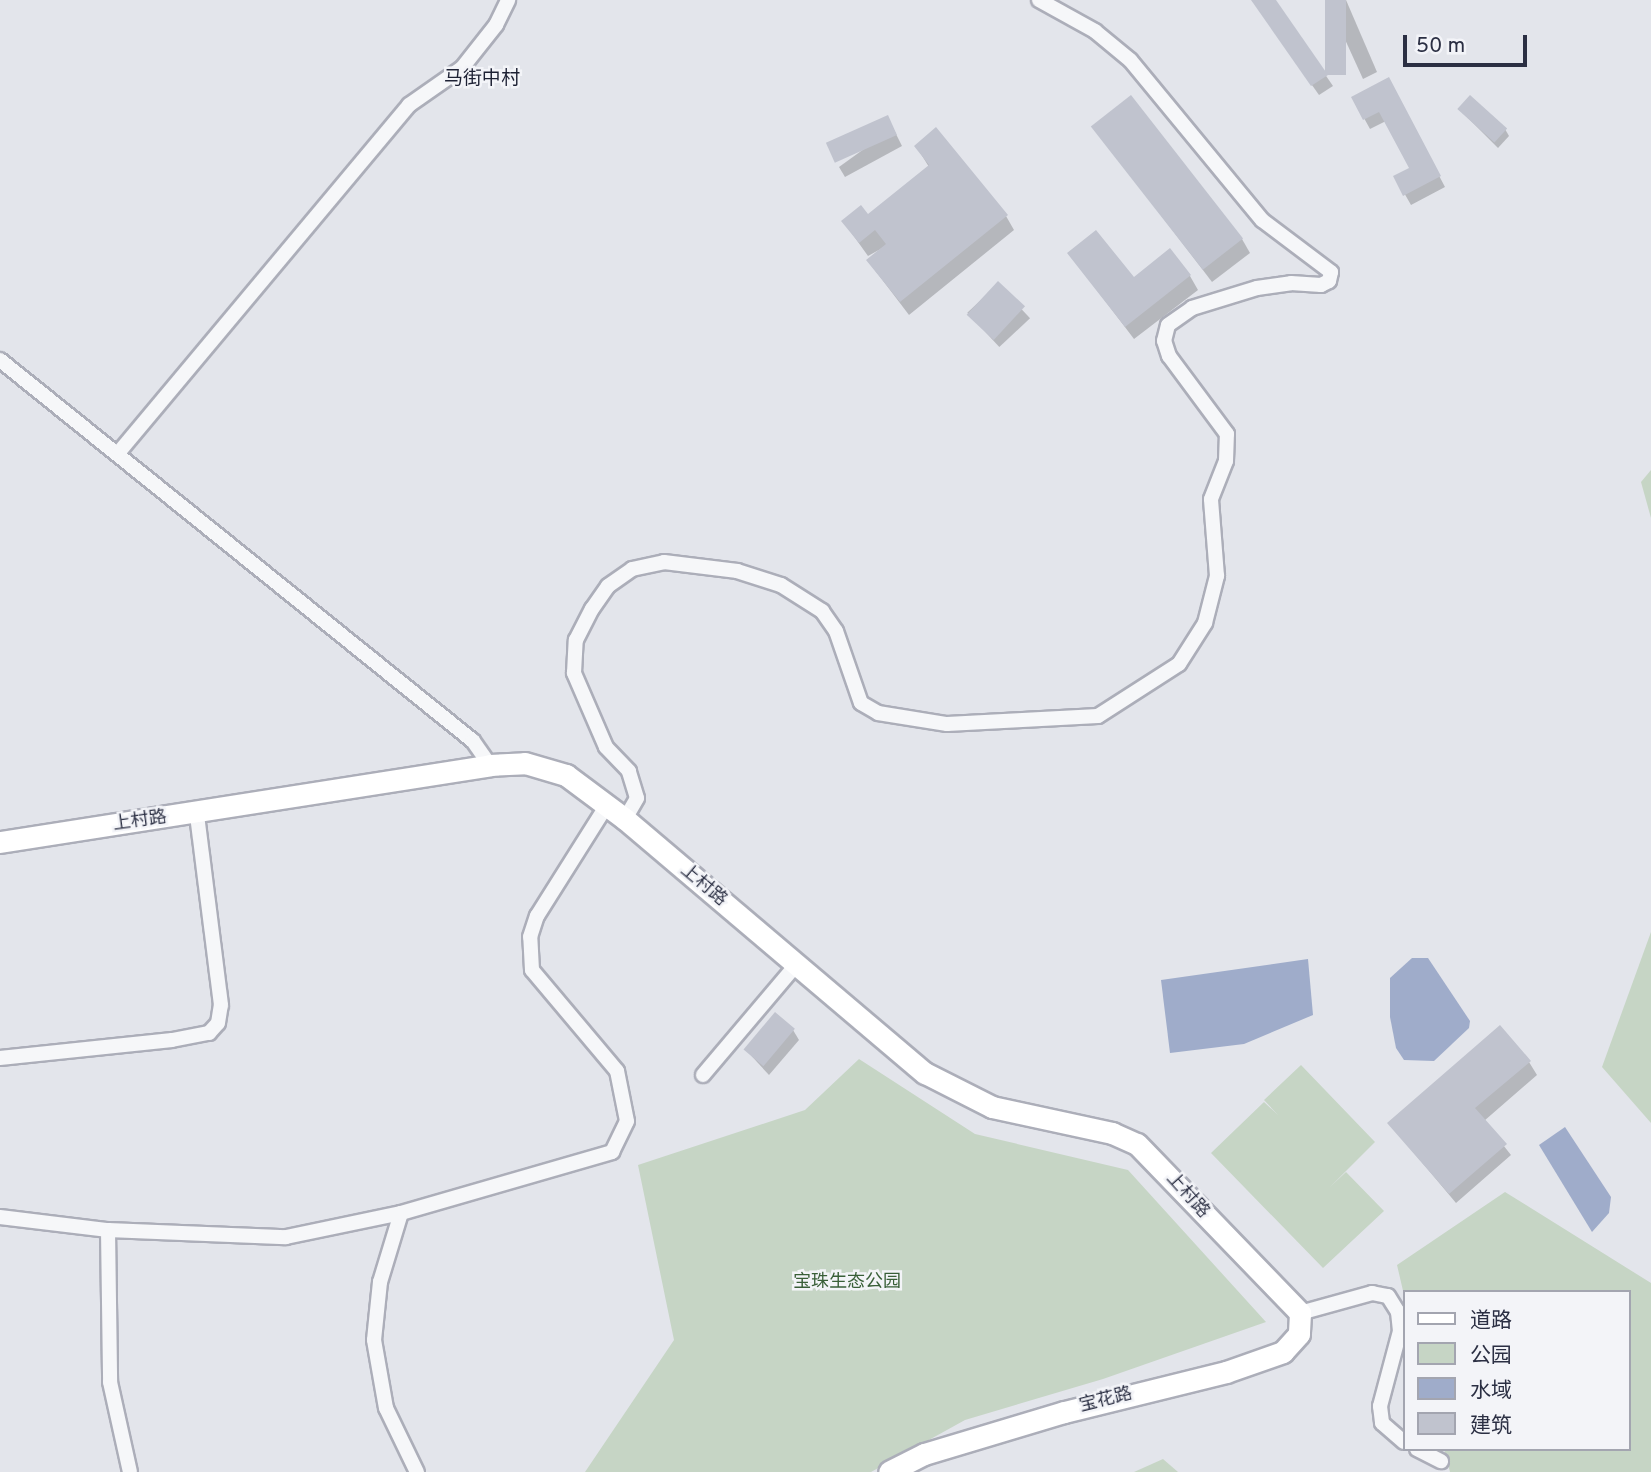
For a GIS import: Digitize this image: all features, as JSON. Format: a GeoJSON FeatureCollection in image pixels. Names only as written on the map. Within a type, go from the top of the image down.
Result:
{"type":"FeatureCollection","features":[{"type":"Feature","properties":{"kind":"street"},"geometry":{"type":"LineString","coordinates":[[119,452],[399,115],[462,68],[496,25],[508,0]]}},
{"type":"Feature","properties":{"kind":"street"},"geometry":{"type":"LineString","coordinates":[[625,819],[637,798],[629,771],[606,747],[575,673],[576,640],[592,609],[608,586],[632,569],[664,562],[737,571],[781,585],[822,611],[829,621],[861,703],[878,713],[947,724],[1098,716],[1179,664],[1200,634],[1214,601],[1217,576],[1211,499],[1226,461],[1227,434],[1169,356],[1164,341],[1168,325],[1192,308],[1257,288],[1291,283],[1321,285],[1329,281],[1331,272],[1262,220],[1130,60],[1095,31],[1039,0]]}},
{"type":"Feature","properties":{"kind":"street"},"geometry":{"type":"LineString","coordinates":[[0,360],[119,452],[473,741],[490,765]]}},
{"type":"Feature","properties":{"kind":"street","name":"上村路"},"geometry":{"type":"LineString","coordinates":[[0,842],[197,814],[490,765],[525,763],[566,775],[625,819],[925,1073],[966,1097],[992,1107],[1112,1133],[1137,1143],[1238,1254],[1300,1313]]}},
{"type":"Feature","properties":{"kind":"street"},"geometry":{"type":"LineString","coordinates":[[0,1217],[108,1230],[286,1237],[401,1213],[612,1152],[622,1140],[628,1121],[618,1070],[532,970],[530,937],[537,916],[607,806]]}},
{"type":"Feature","properties":{"kind":"street"},"geometry":{"type":"LineString","coordinates":[[0,1058],[172,1040],[209,1033],[218,1023],[221,1005],[197,814]]}},
{"type":"Feature","properties":{"kind":"street"},"geometry":{"type":"LineString","coordinates":[[703,1075],[796,965]]}},
{"type":"Feature","properties":{"kind":"street"},"geometry":{"type":"LineString","coordinates":[[401,1213],[380,1282],[374,1340],[386,1408],[417,1472]]}},
{"type":"Feature","properties":{"kind":"street"},"geometry":{"type":"LineString","coordinates":[[108,1230],[110,1382],[130,1472]]}},
{"type":"Feature","properties":{"kind":"street"},"geometry":{"type":"LineString","coordinates":[[1300,1313],[1372,1293],[1388,1296],[1398,1312],[1400,1331],[1380,1406],[1382,1423],[1402,1440]]}},
{"type":"Feature","properties":{"kind":"street","name":"宝花路"},"geometry":{"type":"LineString","coordinates":[[889,1472],[924,1454],[1064,1412],[1226,1372],[1283,1352],[1299,1335],[1300,1313]]}},
{"type":"Feature","properties":{"kind":"street"},"geometry":{"type":"LineString","coordinates":[[1422,1451],[1440,1461]]}},
{"type":"Feature","properties":{"kind":"green space"},"geometry":{"type":"Polygon","coordinates":[[[1651,470],[1651,518],[1641,482],[1651,470]]]}},
{"type":"Feature","properties":{"kind":"green space"},"geometry":{"type":"Polygon","coordinates":[[[1651,932],[1651,1123],[1602,1067],[1651,932]]]}},
{"type":"Feature","properties":{"kind":"green space","name":"宝珠生态公园"},"geometry":{"type":"Polygon","coordinates":[[[859,1059],[975,1134],[1128,1170],[1266,1322],[1103,1379],[965,1420],[871,1472],[585,1472],[674,1340],[638,1165],[805,1110],[859,1059]]]}},
{"type":"Feature","properties":{"kind":"green space"},"geometry":{"type":"Polygon","coordinates":[[[1301,1065],[1375,1142],[1330,1187],[1346,1172],[1384,1211],[1323,1268],[1211,1153],[1264,1102],[1278,1115],[1264,1100],[1301,1065]]]}},
{"type":"Feature","properties":{"kind":"green space"},"geometry":{"type":"Polygon","coordinates":[[[1505,1192],[1651,1283],[1651,1472],[1450,1472],[1445,1451],[1630,1451],[1630,1290],[1403,1290],[1397,1265],[1505,1192]]]}},
{"type":"Feature","properties":{"kind":"green space"},"geometry":{"type":"Polygon","coordinates":[[[1163,1459],[1178,1472],[1134,1472],[1163,1459]]]}},
{"type":"Feature","properties":{"kind":"water"},"geometry":{"type":"Polygon","coordinates":[[[1412,958],[1428,958],[1470,1021],[1469,1028],[1434,1061],[1404,1060],[1396,1048],[1390,1017],[1390,978],[1412,958]]]}},
{"type":"Feature","properties":{"kind":"water"},"geometry":{"type":"Polygon","coordinates":[[[1308,959],[1313,1015],[1244,1044],[1170,1053],[1161,980],[1308,959]]]}},
{"type":"Feature","properties":{"kind":"water"},"geometry":{"type":"Polygon","coordinates":[[[1565,1127],[1611,1197],[1609,1213],[1592,1232],[1539,1145],[1565,1127]]]}},
{"type":"Feature","properties":{"kind":"building"},"geometry":{"type":"Polygon","coordinates":[[[1251,0],[1276,0],[1328,75],[1311,86],[1251,0]]]}},
{"type":"Feature","properties":{"kind":"building"},"geometry":{"type":"Polygon","coordinates":[[[1325,0],[1346,0],[1346,75],[1325,75],[1325,0]]]}},
{"type":"Feature","properties":{"kind":"building"},"geometry":{"type":"Polygon","coordinates":[[[1389,77],[1441,176],[1403,196],[1393,176],[1409,168],[1379,112],[1363,120],[1351,97],[1389,77]]]}},
{"type":"Feature","properties":{"kind":"building"},"geometry":{"type":"Polygon","coordinates":[[[1131,95],[1243,238],[1203,270],[1091,126],[1131,95]]]}},
{"type":"Feature","properties":{"kind":"building"},"geometry":{"type":"Polygon","coordinates":[[[1470,95],[1507,128],[1494,143],[1457,109],[1470,95]]]}},
{"type":"Feature","properties":{"kind":"building"},"geometry":{"type":"Polygon","coordinates":[[[888,115],[897,135],[835,163],[826,143],[888,115]]]}},
{"type":"Feature","properties":{"kind":"building"},"geometry":{"type":"Polygon","coordinates":[[[936,127],[1008,215],[900,302],[866,260],[886,244],[875,230],[859,243],[841,221],[861,205],[868,214],[929,165],[914,146],[936,127]]]}},
{"type":"Feature","properties":{"kind":"building"},"geometry":{"type":"Polygon","coordinates":[[[1096,230],[1134,277],[1170,248],[1191,275],[1125,327],[1067,253],[1096,230]]]}},
{"type":"Feature","properties":{"kind":"building"},"geometry":{"type":"Polygon","coordinates":[[[998,281],[1025,306],[994,340],[967,315],[998,281]]]}},
{"type":"Feature","properties":{"kind":"building"},"geometry":{"type":"Polygon","coordinates":[[[775,1012],[795,1029],[763,1066],[744,1050],[775,1012]]]}},
{"type":"Feature","properties":{"kind":"building"},"geometry":{"type":"Polygon","coordinates":[[[1500,1025],[1531,1061],[1475,1108],[1507,1144],[1449,1194],[1387,1123],[1500,1025]]]}},
{"type":"Feature","properties":{"kind":"district","name":"马街中村"},"geometry":{"type":"Point","coordinates":[482,80]}}]}
